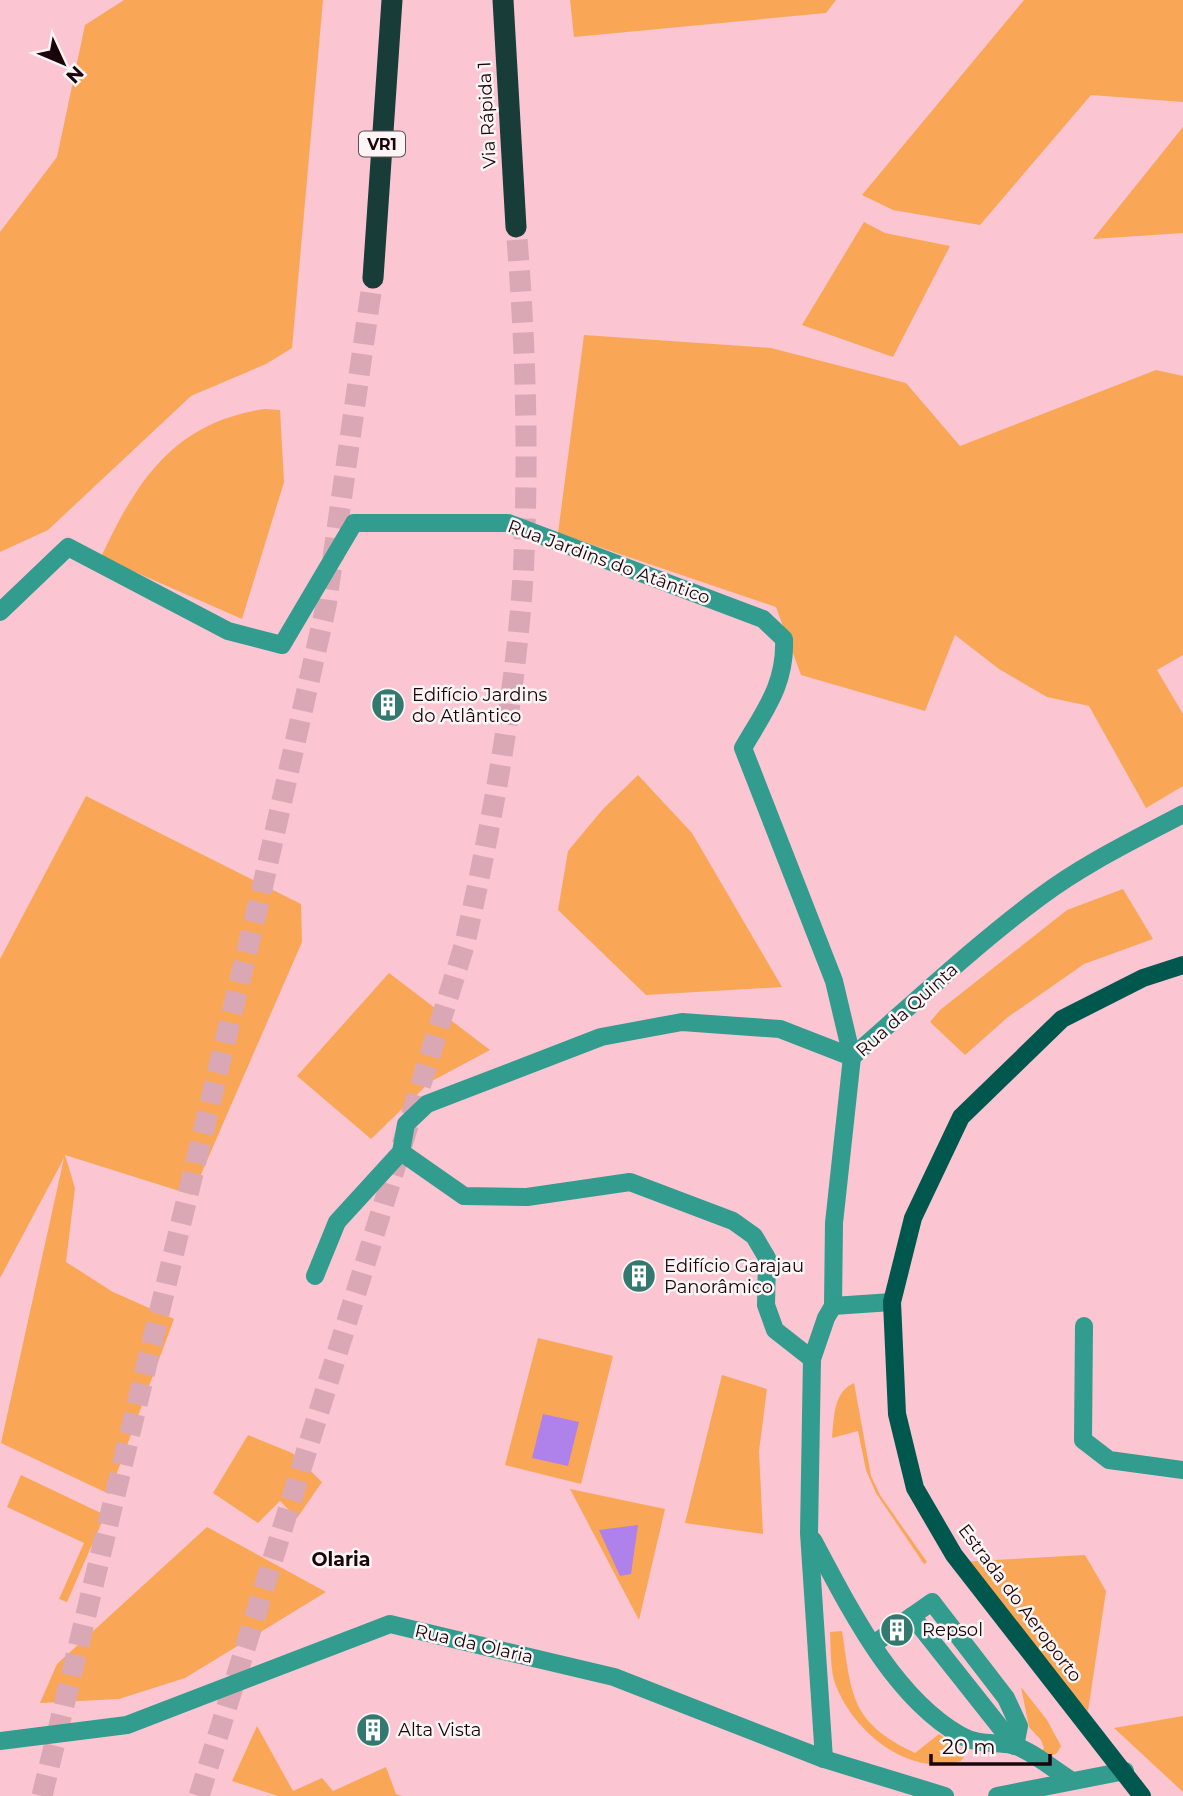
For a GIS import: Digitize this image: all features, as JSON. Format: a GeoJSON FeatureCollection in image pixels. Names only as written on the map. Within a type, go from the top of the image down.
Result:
{"type":"FeatureCollection","features":[{"type":"Feature","properties":{"kind":"highway","name":"VR1"},"geometry":{"type":"LineString","coordinates":[[373,278],[392,5]]}},
{"type":"Feature","properties":{"kind":"highway","name":"Via Rápida 1"},"geometry":{"type":"LineString","coordinates":[[503,8],[516,227]]}},
{"type":"Feature","properties":{"kind":"main road","name":"Estrada do Aeroporto"},"geometry":{"type":"LineString","coordinates":[[1142,1796],[954,1555],[915,1488],[897,1414],[892,1302],[913,1217],[961,1117],[1062,1019],[1143,978],[1183,965]]}},
{"type":"Feature","properties":{"kind":"street","name":"Rua Jardins do Atântico"},"geometry":{"type":"LineString","coordinates":[[0,612],[68,547],[228,631],[282,645],[354,523],[508,523],[763,619],[785,639],[785,664],[781,682],[743,748],[834,981],[852,1057]]}},
{"type":"Feature","properties":{"kind":"street","name":"Rua da Quinta"},"geometry":{"type":"LineString","coordinates":[[833,1307],[834,1223],[852,1057],[976,948],[1041,896],[1101,857],[1183,814]]}},
{"type":"Feature","properties":{"kind":"street"},"geometry":{"type":"LineString","coordinates":[[315,1276],[337,1222],[401,1152],[406,1124],[427,1104],[601,1037],[682,1022],[780,1029],[852,1057]]}},
{"type":"Feature","properties":{"kind":"street"},"geometry":{"type":"LineString","coordinates":[[401,1152],[464,1196],[527,1197],[630,1182],[733,1221],[754,1236],[767,1258],[766,1305],[775,1329],[812,1359]]}},
{"type":"Feature","properties":{"kind":"street"},"geometry":{"type":"LineString","coordinates":[[824,1759],[809,1533],[812,1359],[826,1318],[833,1307],[892,1302]]}},
{"type":"Feature","properties":{"kind":"street"},"geometry":{"type":"LineString","coordinates":[[1084,1326],[1083,1440],[1109,1460],[1183,1470]]}},
{"type":"Feature","properties":{"kind":"street"},"geometry":{"type":"LineString","coordinates":[[809,1533],[852,1616],[919,1705],[959,1735],[976,1743],[1015,1746]]}},
{"type":"Feature","properties":{"kind":"street"},"geometry":{"type":"LineString","coordinates":[[874,1644],[912,1616],[1015,1746],[1072,1781]]}},
{"type":"Feature","properties":{"kind":"street","name":"Rua da Olaria"},"geometry":{"type":"LineString","coordinates":[[0,1741],[127,1725],[390,1624],[614,1677],[824,1759],[945,1796]]}},
{"type":"Feature","properties":{"kind":"street"},"geometry":{"type":"LineString","coordinates":[[998,1796],[1125,1771]]}},
{"type":"Feature","properties":{"kind":"shaded area"},"geometry":{"type":"Polygon","coordinates":[[[124,0],[323,0],[292,348],[266,364],[191,396],[48,530],[0,552],[0,232],[57,157],[85,25],[124,0]]]}},
{"type":"Feature","properties":{"kind":"shaded area"},"geometry":{"type":"Polygon","coordinates":[[[570,0],[836,0],[826,13],[574,37],[570,0]]]}},
{"type":"Feature","properties":{"kind":"shaded area"},"geometry":{"type":"Polygon","coordinates":[[[1024,0],[1183,0],[1183,102],[1091,95],[980,225],[893,210],[862,195],[1024,0]]]}},
{"type":"Feature","properties":{"kind":"shaded area"},"geometry":{"type":"Polygon","coordinates":[[[1183,127],[1183,233],[1093,239],[1183,127]]]}},
{"type":"Feature","properties":{"kind":"shaded area"},"geometry":{"type":"Polygon","coordinates":[[[864,222],[885,233],[950,246],[893,357],[802,325],[864,222]]]}},
{"type":"Feature","properties":{"kind":"shaded area"},"geometry":{"type":"Polygon","coordinates":[[[584,335],[771,348],[906,383],[960,446],[1156,370],[1183,376],[1183,655],[1157,670],[1183,714],[1183,786],[1146,808],[1089,706],[1047,697],[999,669],[955,635],[925,711],[801,675],[776,607],[558,533],[584,335]]]}},
{"type":"Feature","properties":{"kind":"shaded area"},"geometry":{"type":"Polygon","coordinates":[[[265,409],[280,410],[284,482],[242,619],[101,557],[129,503],[162,459],[183,441],[206,427],[233,416],[265,409]]]}},
{"type":"Feature","properties":{"kind":"shaded area"},"geometry":{"type":"Polygon","coordinates":[[[638,775],[692,833],[782,987],[646,995],[558,910],[568,851],[603,809],[638,775]]]}},
{"type":"Feature","properties":{"kind":"shaded area"},"geometry":{"type":"Polygon","coordinates":[[[86,796],[301,904],[302,942],[192,1195],[65,1155],[75,1188],[66,1262],[113,1292],[174,1319],[109,1494],[1,1443],[64,1158],[0,1278],[0,959],[86,796]]]}},
{"type":"Feature","properties":{"kind":"shaded area"},"geometry":{"type":"Polygon","coordinates":[[[1123,889],[1153,939],[1084,964],[1008,1017],[965,1055],[930,1022],[940,1010],[1067,910],[1123,889]]]}},
{"type":"Feature","properties":{"kind":"shaded area"},"geometry":{"type":"Polygon","coordinates":[[[389,973],[490,1050],[430,1082],[371,1139],[297,1076],[389,973]]]}},
{"type":"Feature","properties":{"kind":"shaded area"},"geometry":{"type":"Polygon","coordinates":[[[538,1338],[613,1356],[581,1484],[505,1465],[538,1338]]]}},
{"type":"Feature","properties":{"kind":"shaded area"},"geometry":{"type":"Polygon","coordinates":[[[722,1375],[767,1389],[759,1451],[763,1534],[685,1523],[722,1375]]]}},
{"type":"Feature","properties":{"kind":"shaded area"},"geometry":{"type":"Polygon","coordinates":[[[854,1383],[871,1476],[880,1495],[927,1562],[924,1564],[876,1493],[866,1470],[858,1431],[832,1438],[838,1399],[847,1387],[854,1383]]]}},
{"type":"Feature","properties":{"kind":"shaded area"},"geometry":{"type":"Polygon","coordinates":[[[543,1414],[579,1422],[568,1466],[532,1458],[543,1414]]]}},
{"type":"Feature","properties":{"kind":"shaded area"},"geometry":{"type":"Polygon","coordinates":[[[248,1435],[292,1453],[322,1482],[297,1518],[280,1501],[258,1523],[213,1493],[248,1435]]]}},
{"type":"Feature","properties":{"kind":"shaded area"},"geometry":{"type":"Polygon","coordinates":[[[21,1475],[105,1515],[67,1602],[59,1599],[84,1543],[7,1507],[21,1475]]]}},
{"type":"Feature","properties":{"kind":"shaded area"},"geometry":{"type":"Polygon","coordinates":[[[570,1489],[665,1509],[639,1620],[570,1489]]]}},
{"type":"Feature","properties":{"kind":"shaded area"},"geometry":{"type":"Polygon","coordinates":[[[638,1525],[631,1574],[620,1576],[599,1530],[638,1525]]]}},
{"type":"Feature","properties":{"kind":"shaded area"},"geometry":{"type":"Polygon","coordinates":[[[207,1527],[326,1592],[185,1678],[119,1699],[40,1703],[57,1664],[207,1527]]]}},
{"type":"Feature","properties":{"kind":"shaded area"},"geometry":{"type":"Polygon","coordinates":[[[1085,1555],[1106,1591],[1088,1711],[1040,1661],[960,1562],[1085,1555]]]}},
{"type":"Feature","properties":{"kind":"shaded area"},"geometry":{"type":"Polygon","coordinates":[[[842,1631],[852,1690],[866,1718],[894,1742],[915,1753],[939,1734],[966,1753],[961,1761],[922,1763],[903,1757],[870,1735],[856,1720],[836,1686],[833,1674],[830,1632],[842,1631]]]}},
{"type":"Feature","properties":{"kind":"shaded area"},"geometry":{"type":"Polygon","coordinates":[[[1021,1687],[1047,1720],[1061,1746],[1057,1753],[1045,1759],[1039,1756],[1044,1748],[1041,1740],[1029,1727],[1021,1687]]]}},
{"type":"Feature","properties":{"kind":"shaded area"},"geometry":{"type":"Polygon","coordinates":[[[1183,1716],[1183,1792],[1114,1728],[1183,1716]]]}},
{"type":"Feature","properties":{"kind":"shaded area"},"geometry":{"type":"Polygon","coordinates":[[[257,1726],[293,1791],[322,1778],[333,1791],[386,1767],[396,1794],[402,1796],[278,1796],[232,1781],[257,1726]]]}},
{"type":"Feature","properties":{"kind":"tunnel"},"geometry":{"type":"LineString","coordinates":[[199,1796],[465,943],[484,852],[508,715],[523,577],[526,402],[516,227]]}},
{"type":"Feature","properties":{"kind":"tunnel"},"geometry":{"type":"LineString","coordinates":[[42,1796],[262,889],[326,606],[373,278]]}},
{"type":"Feature","properties":{"kind":"place","name":"Edifício Jardins do Atlântico"},"geometry":{"type":"Point","coordinates":[388,705]}},
{"type":"Feature","properties":{"kind":"place","name":"Edifício Garajau Panorâmico"},"geometry":{"type":"Point","coordinates":[639,1276]}},
{"type":"Feature","properties":{"kind":"place","name":"Repsol"},"geometry":{"type":"Point","coordinates":[897,1630]}},
{"type":"Feature","properties":{"kind":"place","name":"Alta Vista"},"geometry":{"type":"Point","coordinates":[373,1730]}},
{"type":"Feature","properties":{"kind":"district","name":"Olaria"},"geometry":{"type":"Point","coordinates":[341,1559]}}]}
